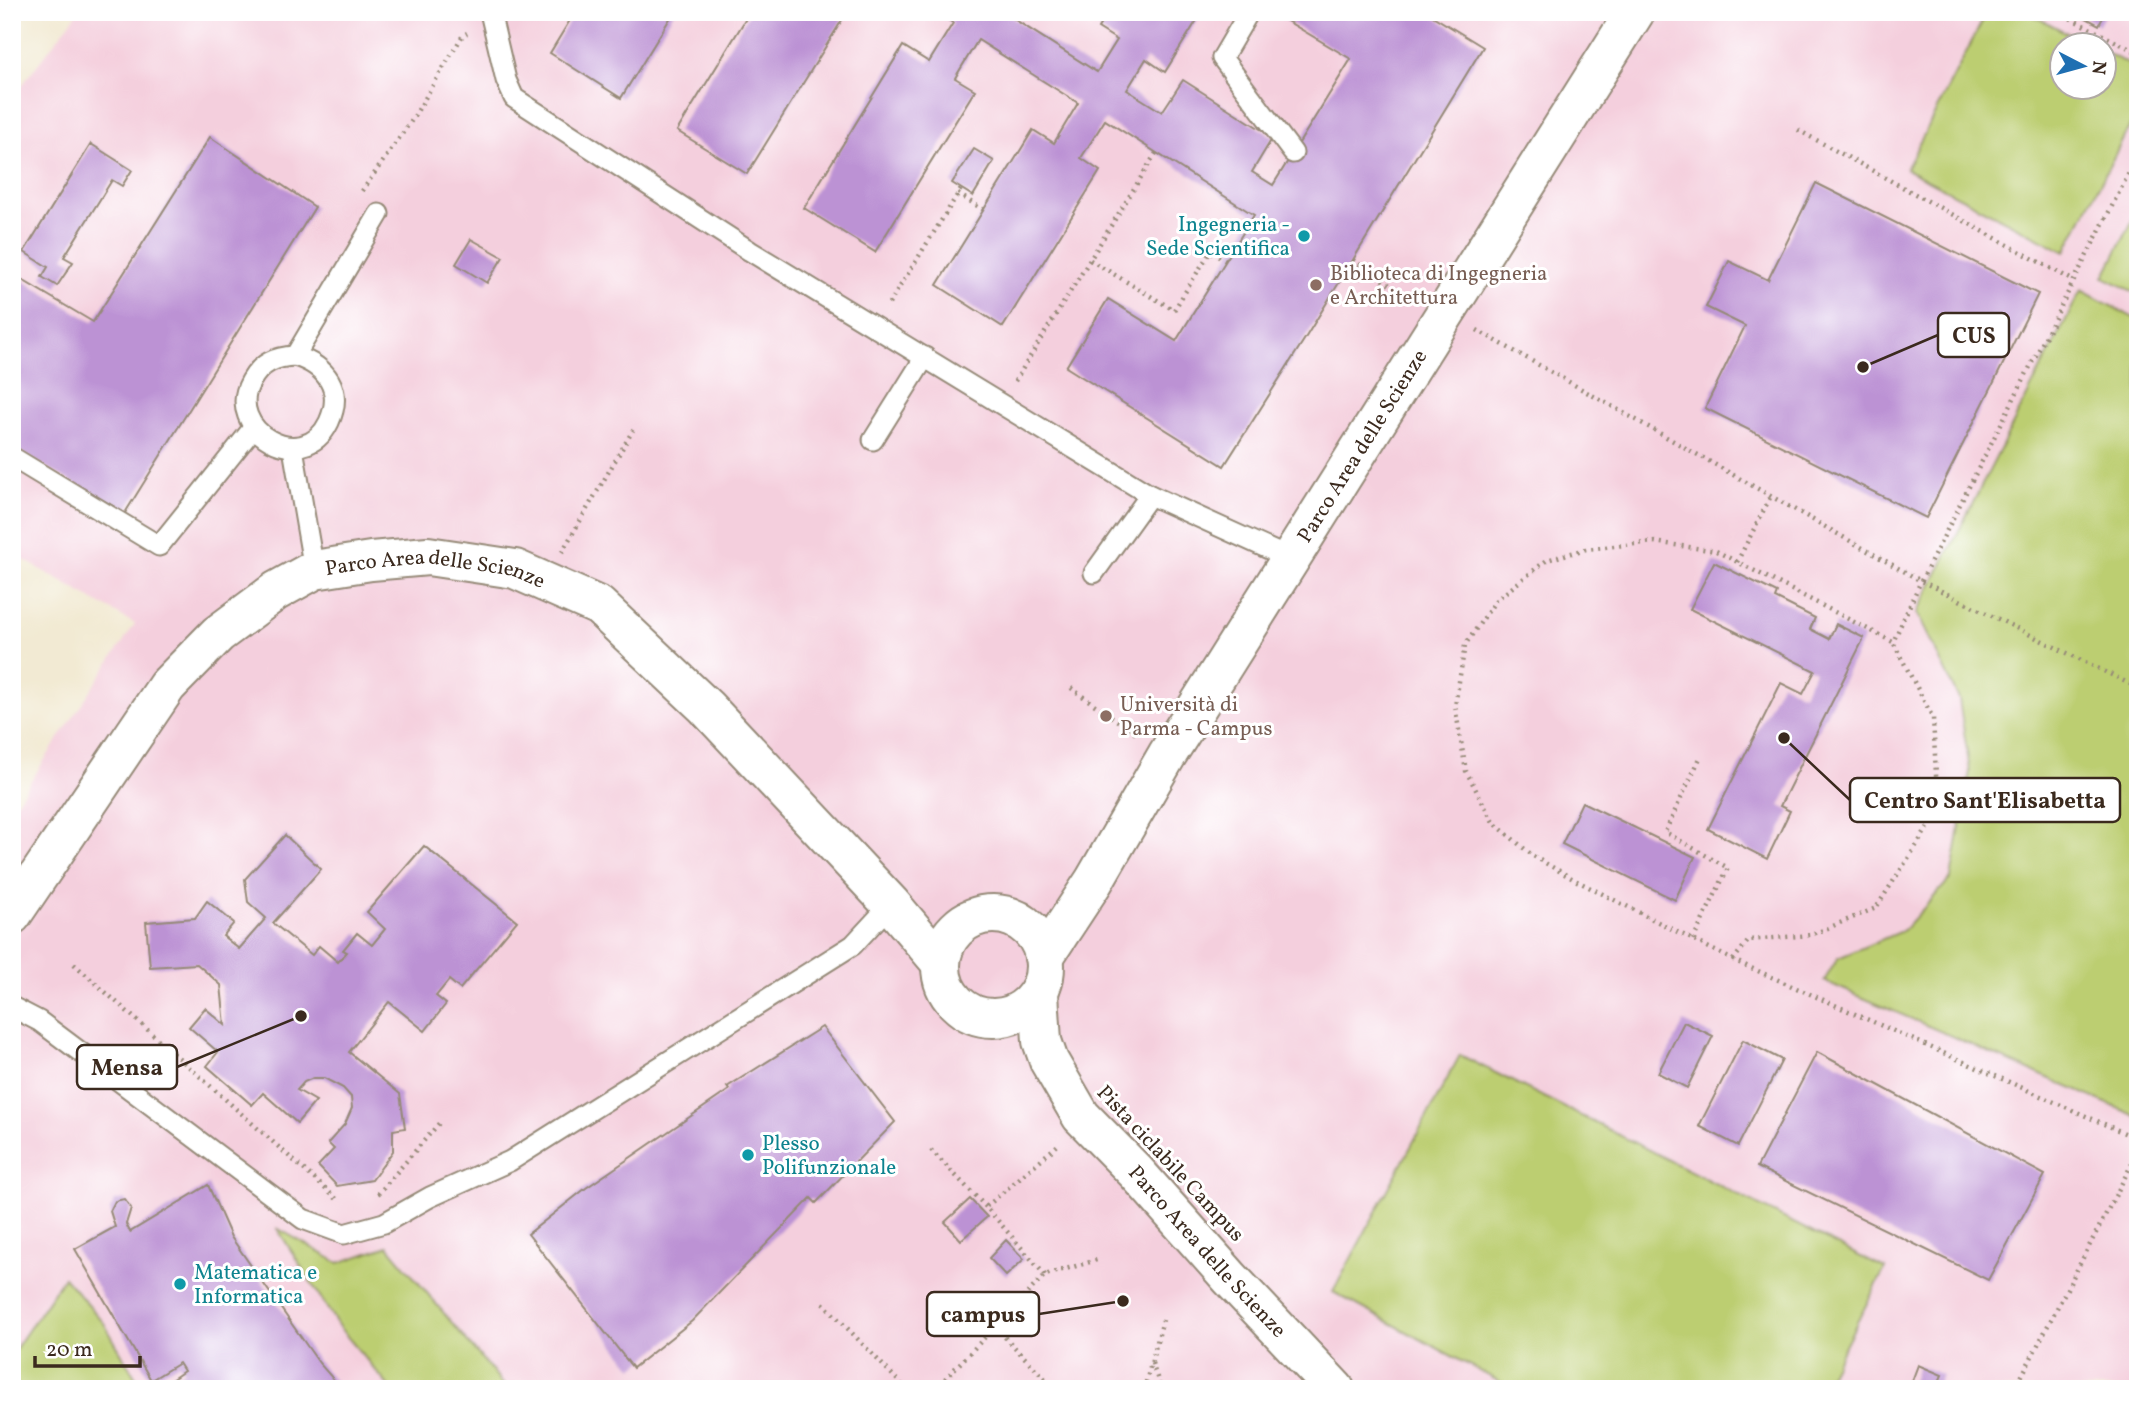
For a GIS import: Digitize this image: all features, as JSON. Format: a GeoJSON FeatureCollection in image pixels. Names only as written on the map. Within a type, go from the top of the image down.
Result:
{"type":"FeatureCollection","features":[{"type":"Feature","properties":{"kind":"street","name":"Parco Area delle Scienze"},"geometry":{"type":"LineString","coordinates":[[1083,1119],[1049,1061],[1042,1041],[1041,975],[1167,755],[1291,559],[1459,326],[1635,12]]}},
{"type":"Feature","properties":{"kind":"street","name":"Parco Area delle Scienze"},"geometry":{"type":"LineString","coordinates":[[12,915],[167,686],[218,634],[276,591],[314,570],[428,556],[515,569],[600,606],[706,707],[891,904],[940,962]]}},
{"type":"Feature","properties":{"kind":"street"},"geometry":{"type":"LineString","coordinates":[[1014,918],[1094,881]]}},
{"type":"Feature","properties":{"kind":"street"},"geometry":{"type":"LineString","coordinates":[[891,904],[966,922]]}},
{"type":"Feature","properties":{"kind":"street"},"geometry":{"type":"LineString","coordinates":[[998,914],[1014,918],[1028,928],[1039,941],[1041,975],[1016,1013],[986,1017],[970,1013],[948,992],[942,977],[940,962],[952,934],[966,922],[981,915],[998,914]]}},
{"type":"Feature","properties":{"kind":"street","name":"Parco Area delle Scienze"},"geometry":{"type":"LineString","coordinates":[[1001,1017],[1018,1049],[1045,1088],[1083,1119],[1136,1172],[1230,1278],[1335,1389]]}},
{"type":"Feature","properties":{"kind":"lane"},"geometry":{"type":"LineString","coordinates":[[1249,12],[1222,58],[1293,153]]}},
{"type":"Feature","properties":{"kind":"lane"},"geometry":{"type":"LineString","coordinates":[[492,15],[506,80],[514,98],[750,251],[1150,495],[1291,559]]}},
{"type":"Feature","properties":{"kind":"lane"},"geometry":{"type":"LineString","coordinates":[[295,356],[379,214]]}},
{"type":"Feature","properties":{"kind":"lane"},"geometry":{"type":"LineString","coordinates":[[295,356],[322,369],[334,396],[328,425],[306,444],[293,448],[272,442],[254,427],[247,414],[245,399],[248,384],[267,362],[295,356]]}},
{"type":"Feature","properties":{"kind":"lane"},"geometry":{"type":"LineString","coordinates":[[873,440],[925,357]]}},
{"type":"Feature","properties":{"kind":"lane"},"geometry":{"type":"LineString","coordinates":[[12,457],[159,546],[254,427]]}},
{"type":"Feature","properties":{"kind":"lane"},"geometry":{"type":"LineString","coordinates":[[293,448],[314,570]]}},
{"type":"Feature","properties":{"kind":"lane"},"geometry":{"type":"LineString","coordinates":[[1094,573],[1150,495]]}},
{"type":"Feature","properties":{"kind":"lane"},"geometry":{"type":"LineString","coordinates":[[12,1007],[39,1021],[303,1219],[344,1234],[384,1223],[430,1197],[510,1161],[853,945],[891,904]]}},
{"type":"Feature","properties":{"kind":"path"},"geometry":{"type":"LineString","coordinates":[[2058,12],[2138,53]]}},
{"type":"Feature","properties":{"kind":"path"},"geometry":{"type":"LineString","coordinates":[[357,199],[412,120],[463,35],[492,15]]}},
{"type":"Feature","properties":{"kind":"path"},"geometry":{"type":"LineString","coordinates":[[1798,130],[2074,281]]}},
{"type":"Feature","properties":{"kind":"path"},"geometry":{"type":"LineString","coordinates":[[1001,402],[1156,153]]}},
{"type":"Feature","properties":{"kind":"path"},"geometry":{"type":"LineString","coordinates":[[1893,642],[1921,581],[2138,155]]}},
{"type":"Feature","properties":{"kind":"path"},"geometry":{"type":"LineString","coordinates":[[874,327],[961,189]]}},
{"type":"Feature","properties":{"kind":"path"},"geometry":{"type":"LineString","coordinates":[[958,194],[984,210]]}},
{"type":"Feature","properties":{"kind":"path"},"geometry":{"type":"LineString","coordinates":[[1089,260],[1174,310],[1210,252],[1226,261]]}},
{"type":"Feature","properties":{"kind":"path"},"geometry":{"type":"LineString","coordinates":[[1353,260],[1459,326],[1921,581],[2138,688]]}},
{"type":"Feature","properties":{"kind":"path"},"geometry":{"type":"LineString","coordinates":[[544,583],[633,430]]}},
{"type":"Feature","properties":{"kind":"path"},"geometry":{"type":"LineString","coordinates":[[1737,562],[1771,496]]}},
{"type":"Feature","properties":{"kind":"path"},"geometry":{"type":"LineString","coordinates":[[1733,960],[1749,940],[1811,935],[1876,908],[1938,812],[1933,718],[1893,642],[1716,551],[1654,542],[1586,549],[1547,560],[1496,600],[1465,645],[1455,706],[1466,771],[1493,822],[1534,856],[1565,874],[1733,960],[2138,1139]]}},
{"type":"Feature","properties":{"kind":"path"},"geometry":{"type":"LineString","coordinates":[[1071,688],[1167,755]]}},
{"type":"Feature","properties":{"kind":"path"},"geometry":{"type":"LineString","coordinates":[[1693,940],[1728,868],[1665,832],[1700,758]]}},
{"type":"Feature","properties":{"kind":"path"},"geometry":{"type":"LineString","coordinates":[[74,964],[339,1202],[380,1202],[398,1215]]}},
{"type":"Feature","properties":{"kind":"path"},"geometry":{"type":"LineString","coordinates":[[986,1207],[1083,1119]]}},
{"type":"Feature","properties":{"kind":"path"},"geometry":{"type":"LineString","coordinates":[[380,1202],[377,1192],[441,1121]]}},
{"type":"Feature","properties":{"kind":"path"},"geometry":{"type":"LineString","coordinates":[[931,1150],[986,1207],[1045,1275]]}},
{"type":"Feature","properties":{"kind":"path"},"geometry":{"type":"LineString","coordinates":[[2015,1389],[2138,1152]]}},
{"type":"Feature","properties":{"kind":"path"},"geometry":{"type":"LineString","coordinates":[[934,1389],[1045,1275],[1097,1260]]}},
{"type":"Feature","properties":{"kind":"path"},"geometry":{"type":"LineString","coordinates":[[823,1303],[906,1389]]}},
{"type":"Feature","properties":{"kind":"path"},"geometry":{"type":"LineString","coordinates":[[1144,1389],[1163,1320]]}},
{"type":"Feature","properties":{"kind":"path"},"geometry":{"type":"LineString","coordinates":[[995,1327],[1055,1389]]}},
{"type":"Feature","properties":{"kind":"path"},"geometry":{"type":"LineString","coordinates":[[1152,1363],[1161,1389]]}},
{"type":"Feature","properties":{"kind":"shaded area","name":"Università di Parma - Campus"},"geometry":{"type":"Polygon","coordinates":[[[78,12],[2138,12],[2138,1389],[12,1389],[12,809],[135,624],[12,553],[12,98],[78,12]]]}},
{"type":"Feature","properties":{"kind":"green space"},"geometry":{"type":"Polygon","coordinates":[[[1987,12],[2026,12],[2065,32],[2048,32],[2048,102],[2118,102],[2118,59],[2138,69],[2138,110],[2065,252],[1906,169],[1987,12]]]}},
{"type":"Feature","properties":{"kind":"green space"},"geometry":{"type":"Polygon","coordinates":[[[2138,210],[2138,294],[2104,277],[2138,210]]]}},
{"type":"Feature","properties":{"kind":"green space"},"geometry":{"type":"Polygon","coordinates":[[[2081,290],[2138,320],[2138,1117],[1824,981],[1838,958],[1904,930],[1951,878],[1970,771],[1959,699],[1917,613],[2081,290]]]}},
{"type":"Feature","properties":{"kind":"green space"},"geometry":{"type":"Polygon","coordinates":[[[1460,1055],[1885,1269],[1822,1389],[1513,1389],[1333,1292],[1460,1055]]]}},
{"type":"Feature","properties":{"kind":"green space"},"geometry":{"type":"Polygon","coordinates":[[[277,1228],[339,1263],[388,1246],[507,1389],[391,1389],[339,1327],[277,1228]]]}},
{"type":"Feature","properties":{"kind":"green space"},"geometry":{"type":"Polygon","coordinates":[[[64,1277],[104,1323],[142,1389],[12,1389],[12,1354],[64,1277]]]}},
{"type":"Feature","properties":{"kind":"building"},"geometry":{"type":"Polygon","coordinates":[[[575,12],[674,12],[621,98],[550,53],[575,12]]]}},
{"type":"Feature","properties":{"kind":"building"},"geometry":{"type":"Polygon","coordinates":[[[750,12],[847,12],[747,174],[677,131],[750,12]]]}},
{"type":"Feature","properties":{"kind":"building","name":"Ingegneria - Sede Scientifica"},"geometry":{"type":"Polygon","coordinates":[[[935,12],[1003,12],[1097,72],[1117,40],[1098,28],[1108,12],[1202,12],[1165,72],[1146,59],[1127,90],[1162,112],[1183,80],[1273,137],[1252,172],[1273,185],[1351,59],[1282,18],[1285,12],[1426,12],[1483,47],[1224,466],[1066,367],[1108,299],[1176,341],[1254,215],[1105,120],[1081,158],[1100,171],[1003,327],[937,285],[1033,130],[1054,143],[1078,103],[978,40],[955,78],[975,90],[875,252],[804,208],[903,46],[929,62],[953,23],[935,12]]]}},
{"type":"Feature","properties":{"kind":"building"},"geometry":{"type":"Polygon","coordinates":[[[2075,12],[2106,12],[2099,25],[2075,12]]]}},
{"type":"Feature","properties":{"kind":"building"},"geometry":{"type":"Polygon","coordinates":[[[210,137],[315,207],[125,513],[12,447],[12,274],[93,322],[210,137]]]}},
{"type":"Feature","properties":{"kind":"building"},"geometry":{"type":"Polygon","coordinates":[[[91,144],[132,170],[122,186],[112,180],[64,257],[73,262],[57,286],[42,277],[48,267],[24,252],[91,144]]]}},
{"type":"Feature","properties":{"kind":"building"},"geometry":{"type":"Polygon","coordinates":[[[974,149],[994,161],[973,196],[952,183],[974,149]]]}},
{"type":"Feature","properties":{"kind":"building"},"geometry":{"type":"Polygon","coordinates":[[[1816,183],[2038,294],[1926,518],[1705,408],[1745,326],[1706,307],[1729,261],[1768,280],[1816,183]]]}},
{"type":"Feature","properties":{"kind":"building"},"geometry":{"type":"Polygon","coordinates":[[[471,239],[503,257],[487,283],[456,264],[471,239]]]}},
{"type":"Feature","properties":{"kind":"building"},"geometry":{"type":"Polygon","coordinates":[[[1714,562],[1777,593],[1775,598],[1815,618],[1810,629],[1829,639],[1836,624],[1864,638],[1780,806],[1790,811],[1767,859],[1708,829],[1781,683],[1803,694],[1815,671],[1690,609],[1714,562]]]}},
{"type":"Feature","properties":{"kind":"building"},"geometry":{"type":"Polygon","coordinates":[[[1582,802],[1695,857],[1675,900],[1562,844],[1582,802]]]}},
{"type":"Feature","properties":{"kind":"building"},"geometry":{"type":"Polygon","coordinates":[[[285,835],[321,869],[273,923],[312,955],[319,946],[338,962],[347,952],[343,950],[357,933],[372,945],[385,929],[367,912],[424,846],[517,921],[460,989],[449,980],[436,996],[446,1004],[425,1031],[389,1002],[349,1052],[400,1094],[405,1128],[393,1130],[393,1151],[372,1180],[337,1186],[318,1166],[334,1149],[328,1143],[345,1124],[352,1108],[351,1097],[343,1088],[324,1078],[313,1078],[304,1082],[297,1090],[316,1101],[297,1123],[263,1093],[252,1105],[207,1066],[218,1052],[189,1027],[205,1008],[225,1025],[221,985],[197,964],[150,967],[146,922],[195,918],[207,901],[234,923],[223,936],[239,949],[266,918],[248,902],[245,879],[285,835]]]}},
{"type":"Feature","properties":{"kind":"building"},"geometry":{"type":"Polygon","coordinates":[[[1684,1022],[1713,1036],[1687,1088],[1658,1073],[1684,1022]]]}},
{"type":"Feature","properties":{"kind":"building","name":"Plesso Polifunzionale"},"geometry":{"type":"Polygon","coordinates":[[[822,1027],[895,1122],[816,1203],[811,1198],[692,1321],[633,1368],[528,1234],[586,1188],[729,1090],[727,1087],[822,1027]]]}},
{"type":"Feature","properties":{"kind":"building"},"geometry":{"type":"Polygon","coordinates":[[[1743,1040],[1782,1060],[1738,1146],[1699,1126],[1743,1040]]]}},
{"type":"Feature","properties":{"kind":"building"},"geometry":{"type":"Polygon","coordinates":[[[1817,1052],[2045,1175],[1988,1280],[1757,1167],[1817,1052]]]}},
{"type":"Feature","properties":{"kind":"building","name":"Matematica e Informatica"},"geometry":{"type":"Polygon","coordinates":[[[208,1185],[231,1237],[319,1363],[342,1389],[158,1389],[184,1371],[179,1363],[151,1380],[75,1249],[115,1227],[110,1211],[115,1201],[124,1199],[131,1208],[126,1224],[130,1232],[208,1185]]]}},
{"type":"Feature","properties":{"kind":"building"},"geometry":{"type":"Polygon","coordinates":[[[970,1199],[987,1217],[961,1240],[945,1222],[970,1199]]]}},
{"type":"Feature","properties":{"kind":"building"},"geometry":{"type":"Polygon","coordinates":[[[1006,1240],[1024,1259],[1006,1276],[989,1258],[1006,1240]]]}},
{"type":"Feature","properties":{"kind":"building"},"geometry":{"type":"Polygon","coordinates":[[[1918,1365],[1942,1375],[1936,1389],[1909,1389],[1918,1365]]]}},
{"type":"Feature","properties":{"kind":"place","name":"Ingegneria - Sede Scientifica"},"geometry":{"type":"Point","coordinates":[1304,236]}},
{"type":"Feature","properties":{"kind":"place","name":"Biblioteca di Ingegneria e Architettura"},"geometry":{"type":"Point","coordinates":[1316,285]}},
{"type":"Feature","properties":{"kind":"place","name":"CUS"},"geometry":{"type":"Point","coordinates":[1863,367]}},
{"type":"Feature","properties":{"kind":"place","name":"Università di Parma - Campus"},"geometry":{"type":"Point","coordinates":[1106,716]}},
{"type":"Feature","properties":{"kind":"place","name":"Centro Sant'Elisabetta"},"geometry":{"type":"Point","coordinates":[1784,738]}},
{"type":"Feature","properties":{"kind":"place","name":"Mensa"},"geometry":{"type":"Point","coordinates":[301,1016]}},
{"type":"Feature","properties":{"kind":"place","name":"Plesso Polifunzionale"},"geometry":{"type":"Point","coordinates":[748,1155]}},
{"type":"Feature","properties":{"kind":"place","name":"Matematica e Informatica"},"geometry":{"type":"Point","coordinates":[180,1284]}},
{"type":"Feature","properties":{"kind":"place","name":"campus"},"geometry":{"type":"Point","coordinates":[1123,1301]}}]}
